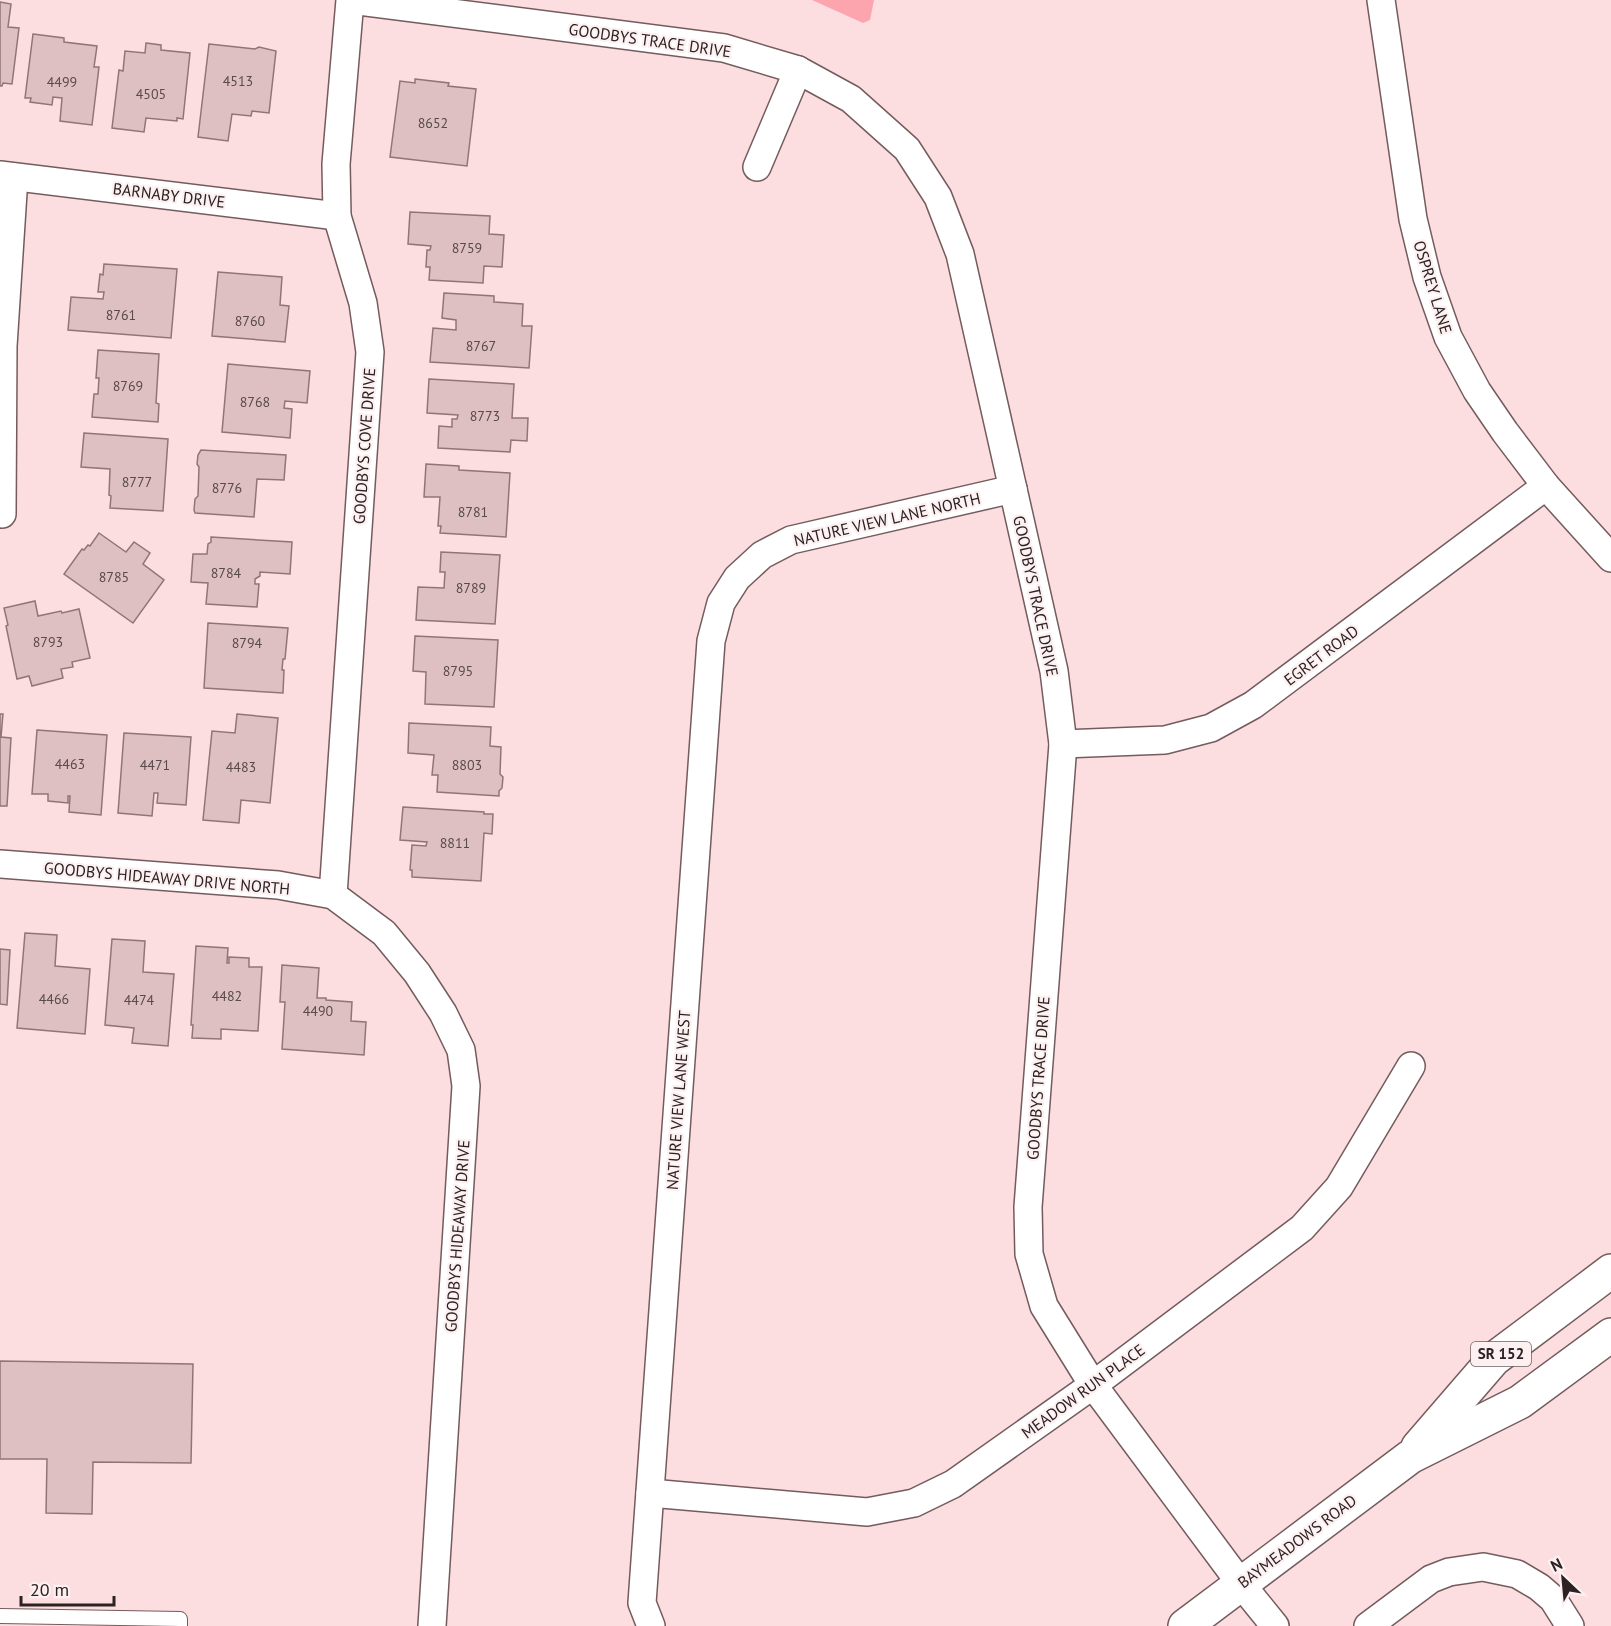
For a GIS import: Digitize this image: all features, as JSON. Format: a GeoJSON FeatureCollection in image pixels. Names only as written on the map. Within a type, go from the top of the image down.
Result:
{"type":"FeatureCollection","features":[{"type":"Feature","properties":{"kind":"main road","name":"BAYMEADOWS ROAD"},"geometry":{"type":"LineString","coordinates":[[1410,1457],[1494,1359],[1611,1271]]}},
{"type":"Feature","properties":{"kind":"main road","name":"BAYMEADOWS ROAD"},"geometry":{"type":"LineString","coordinates":[[1185,1626],[1410,1457],[1520,1402],[1611,1335]]}},
{"type":"Feature","properties":{"kind":"street","name":"GOODBYS TRACE DRIVE"},"geometry":{"type":"LineString","coordinates":[[350,0],[724,48],[798,70],[851,99],[907,149],[938,197],[960,254],[1054,671],[1063,744],[1029,1195],[1029,1254],[1044,1306],[1093,1385],[1241,1584],[1275,1626]]}},
{"type":"Feature","properties":{"kind":"street","name":"GOODBYS COVE DRIVE"},"geometry":{"type":"LineString","coordinates":[[333,895],[370,352],[363,303],[337,216],[336,164],[350,0]]}},
{"type":"Feature","properties":{"kind":"street","name":"OSPREY LANE"},"geometry":{"type":"LineString","coordinates":[[1381,0],[1413,219],[1427,277],[1448,337],[1478,391],[1505,432],[1546,486],[1611,558]]}},
{"type":"Feature","properties":{"kind":"street"},"geometry":{"type":"LineString","coordinates":[[757,167],[798,70]]}},
{"type":"Feature","properties":{"kind":"street"},"geometry":{"type":"LineString","coordinates":[[2,514],[7,176]]}},
{"type":"Feature","properties":{"kind":"street","name":"BARNABY DRIVE"},"geometry":{"type":"LineString","coordinates":[[7,176],[337,216]]}},
{"type":"Feature","properties":{"kind":"street","name":"EGRET ROAD"},"geometry":{"type":"LineString","coordinates":[[1063,744],[1165,741],[1211,728],[1253,705],[1546,486]]}},
{"type":"Feature","properties":{"kind":"street","name":"NATURE VIEW LANE NORTH"},"geometry":{"type":"LineString","coordinates":[[737,578],[762,555],[791,540],[1013,489]]}},
{"type":"Feature","properties":{"kind":"street","name":"NATURE VIEW LANE WEST"},"geometry":{"type":"LineString","coordinates":[[651,1626],[642,1603],[711,641],[721,603],[737,578]]}},
{"type":"Feature","properties":{"kind":"street","name":"GOODBYS HIDEAWAY DRIVE NORTH"},"geometry":{"type":"LineString","coordinates":[[0,864],[278,885],[333,895]]}},
{"type":"Feature","properties":{"kind":"street","name":"GOODBYS HIDEAWAY DRIVE"},"geometry":{"type":"LineString","coordinates":[[333,895],[384,933],[417,973],[443,1013],[461,1050],[466,1086],[432,1626]]}},
{"type":"Feature","properties":{"kind":"street","name":"MEADOW RUN PLACE"},"geometry":{"type":"LineString","coordinates":[[650,1493],[867,1512],[914,1503],[953,1484],[1093,1385],[1302,1228],[1339,1187],[1411,1066]]}},
{"type":"Feature","properties":{"kind":"street"},"geometry":{"type":"LineString","coordinates":[[1368,1626],[1431,1580],[1449,1572],[1483,1567],[1517,1574],[1539,1587],[1552,1599],[1570,1626]]}},
{"type":"Feature","properties":{"kind":"lane"},"geometry":{"type":"LineString","coordinates":[[0,1616],[180,1620],[180,1626]]}},
{"type":"Feature","properties":{"kind":"shaded area"},"geometry":{"type":"Polygon","coordinates":[[[812,0],[874,0],[870,20],[863,23],[812,0]]]}},
{"type":"Feature","properties":{"kind":"building"},"geometry":{"type":"Polygon","coordinates":[[[0,2],[11,4],[8,27],[19,28],[12,84],[3,83],[2,86],[0,86],[0,2]]]}},
{"type":"Feature","properties":{"kind":"building"},"geometry":{"type":"Polygon","coordinates":[[[33,34],[64,38],[64,42],[97,46],[94,67],[99,67],[92,125],[60,121],[62,98],[53,97],[52,105],[30,102],[31,98],[25,98],[33,34]]]}},
{"type":"Feature","properties":{"kind":"building"},"geometry":{"type":"Polygon","coordinates":[[[146,43],[161,45],[161,50],[190,53],[183,119],[177,118],[177,121],[146,118],[144,132],[112,128],[119,70],[123,71],[125,51],[145,53],[146,43]]]}},
{"type":"Feature","properties":{"kind":"building"},"geometry":{"type":"Polygon","coordinates":[[[209,44],[255,49],[259,47],[276,51],[269,113],[252,111],[251,116],[232,114],[228,141],[198,137],[209,44]]]}},
{"type":"Feature","properties":{"kind":"building"},"geometry":{"type":"Polygon","coordinates":[[[415,79],[476,89],[467,166],[390,157],[400,81],[415,83],[415,79]]]}},
{"type":"Feature","properties":{"kind":"building"},"geometry":{"type":"Polygon","coordinates":[[[410,212],[490,216],[489,234],[504,235],[502,267],[484,266],[483,283],[429,280],[430,267],[426,267],[427,250],[430,250],[431,246],[408,244],[410,212]]]}},
{"type":"Feature","properties":{"kind":"building"},"geometry":{"type":"Polygon","coordinates":[[[104,264],[177,269],[171,338],[68,330],[71,297],[103,299],[104,292],[98,292],[100,274],[103,275],[104,264]]]}},
{"type":"Feature","properties":{"kind":"building"},"geometry":{"type":"Polygon","coordinates":[[[218,272],[282,277],[280,305],[289,306],[285,342],[212,336],[218,272]]]}},
{"type":"Feature","properties":{"kind":"building"},"geometry":{"type":"Polygon","coordinates":[[[444,293],[494,296],[494,302],[523,304],[522,326],[532,326],[529,368],[430,362],[433,328],[456,330],[456,320],[442,318],[444,293]]]}},
{"type":"Feature","properties":{"kind":"building"},"geometry":{"type":"Polygon","coordinates":[[[98,350],[159,354],[156,403],[159,404],[158,422],[92,417],[94,394],[98,394],[99,378],[96,378],[98,350]]]}},
{"type":"Feature","properties":{"kind":"building"},"geometry":{"type":"Polygon","coordinates":[[[228,364],[310,371],[307,403],[285,401],[284,408],[292,409],[290,438],[222,432],[228,364]]]}},
{"type":"Feature","properties":{"kind":"building"},"geometry":{"type":"Polygon","coordinates":[[[429,379],[514,384],[512,418],[528,418],[527,441],[511,440],[510,452],[438,448],[439,426],[452,427],[452,419],[457,419],[458,415],[427,413],[429,379]]]}},
{"type":"Feature","properties":{"kind":"building"},"geometry":{"type":"Polygon","coordinates":[[[84,433],[168,439],[163,511],[110,508],[110,469],[81,467],[84,433]]]}},
{"type":"Feature","properties":{"kind":"building"},"geometry":{"type":"Polygon","coordinates":[[[201,450],[286,455],[284,480],[257,479],[254,517],[195,513],[195,499],[198,496],[199,467],[197,464],[201,450]]]}},
{"type":"Feature","properties":{"kind":"building"},"geometry":{"type":"Polygon","coordinates":[[[426,464],[459,466],[459,470],[510,473],[506,537],[440,533],[441,526],[438,526],[440,497],[424,497],[426,464]]]}},
{"type":"Feature","properties":{"kind":"building"},"geometry":{"type":"Polygon","coordinates":[[[99,533],[126,552],[134,542],[150,553],[143,564],[164,580],[133,623],[64,574],[82,549],[90,546],[99,533]]]}},
{"type":"Feature","properties":{"kind":"building"},"geometry":{"type":"Polygon","coordinates":[[[211,537],[292,542],[290,574],[260,572],[260,576],[255,579],[255,584],[259,584],[257,607],[206,604],[208,583],[191,582],[193,554],[207,554],[211,537]]]}},
{"type":"Feature","properties":{"kind":"building"},"geometry":{"type":"Polygon","coordinates":[[[441,552],[500,555],[495,624],[416,620],[418,587],[444,588],[445,572],[440,572],[441,552]]]}},
{"type":"Feature","properties":{"kind":"building"},"geometry":{"type":"Polygon","coordinates":[[[35,601],[38,616],[79,609],[90,658],[72,662],[73,667],[61,669],[63,678],[32,686],[29,676],[17,679],[4,608],[35,601]]]}},
{"type":"Feature","properties":{"kind":"building"},"geometry":{"type":"Polygon","coordinates":[[[208,623],[288,628],[282,670],[284,670],[283,693],[204,688],[208,623]]]}},
{"type":"Feature","properties":{"kind":"building"},"geometry":{"type":"Polygon","coordinates":[[[415,636],[498,640],[494,707],[425,704],[426,672],[413,671],[415,636]]]}},
{"type":"Feature","properties":{"kind":"building"},"geometry":{"type":"Polygon","coordinates":[[[0,714],[3,714],[1,737],[11,738],[7,806],[0,806],[0,714]]]}},
{"type":"Feature","properties":{"kind":"building"},"geometry":{"type":"Polygon","coordinates":[[[237,714],[278,718],[270,803],[241,800],[239,823],[203,820],[212,731],[235,733],[237,714]]]}},
{"type":"Feature","properties":{"kind":"building"},"geometry":{"type":"Polygon","coordinates":[[[409,723],[491,727],[490,746],[501,747],[500,774],[503,777],[499,796],[437,792],[438,775],[432,775],[434,755],[408,753],[409,723]]]}},
{"type":"Feature","properties":{"kind":"building"},"geometry":{"type":"Polygon","coordinates":[[[37,730],[107,735],[101,815],[69,812],[70,796],[68,796],[68,803],[48,801],[48,794],[32,794],[37,730]]]}},
{"type":"Feature","properties":{"kind":"building"},"geometry":{"type":"Polygon","coordinates":[[[124,733],[191,737],[186,805],[157,803],[158,793],[154,793],[152,816],[118,813],[124,733]]]}},
{"type":"Feature","properties":{"kind":"building"},"geometry":{"type":"Polygon","coordinates":[[[403,807],[493,814],[492,834],[484,833],[481,881],[412,877],[412,870],[410,870],[412,845],[426,846],[427,842],[400,840],[403,807]]]}},
{"type":"Feature","properties":{"kind":"building"},"geometry":{"type":"Polygon","coordinates":[[[25,933],[57,935],[55,966],[90,969],[85,1034],[17,1028],[25,933]]]}},
{"type":"Feature","properties":{"kind":"building"},"geometry":{"type":"Polygon","coordinates":[[[112,939],[145,941],[143,972],[174,974],[168,1046],[132,1043],[134,1028],[105,1025],[112,939]]]}},
{"type":"Feature","properties":{"kind":"building"},"geometry":{"type":"Polygon","coordinates":[[[196,946],[228,948],[227,963],[229,963],[229,957],[249,958],[249,967],[262,967],[258,1031],[221,1029],[221,1039],[192,1038],[196,946]]]}},
{"type":"Feature","properties":{"kind":"building"},"geometry":{"type":"Polygon","coordinates":[[[0,949],[10,950],[7,1005],[0,1004],[0,949]]]}},
{"type":"Feature","properties":{"kind":"building"},"geometry":{"type":"Polygon","coordinates":[[[282,965],[319,968],[317,998],[352,1002],[351,1021],[366,1022],[364,1055],[282,1049],[285,1002],[280,1002],[282,965]]]}},
{"type":"Feature","properties":{"kind":"building"},"geometry":{"type":"Polygon","coordinates":[[[0,1361],[193,1364],[191,1463],[93,1462],[92,1514],[46,1513],[47,1459],[0,1459],[0,1361]]]}}]}
